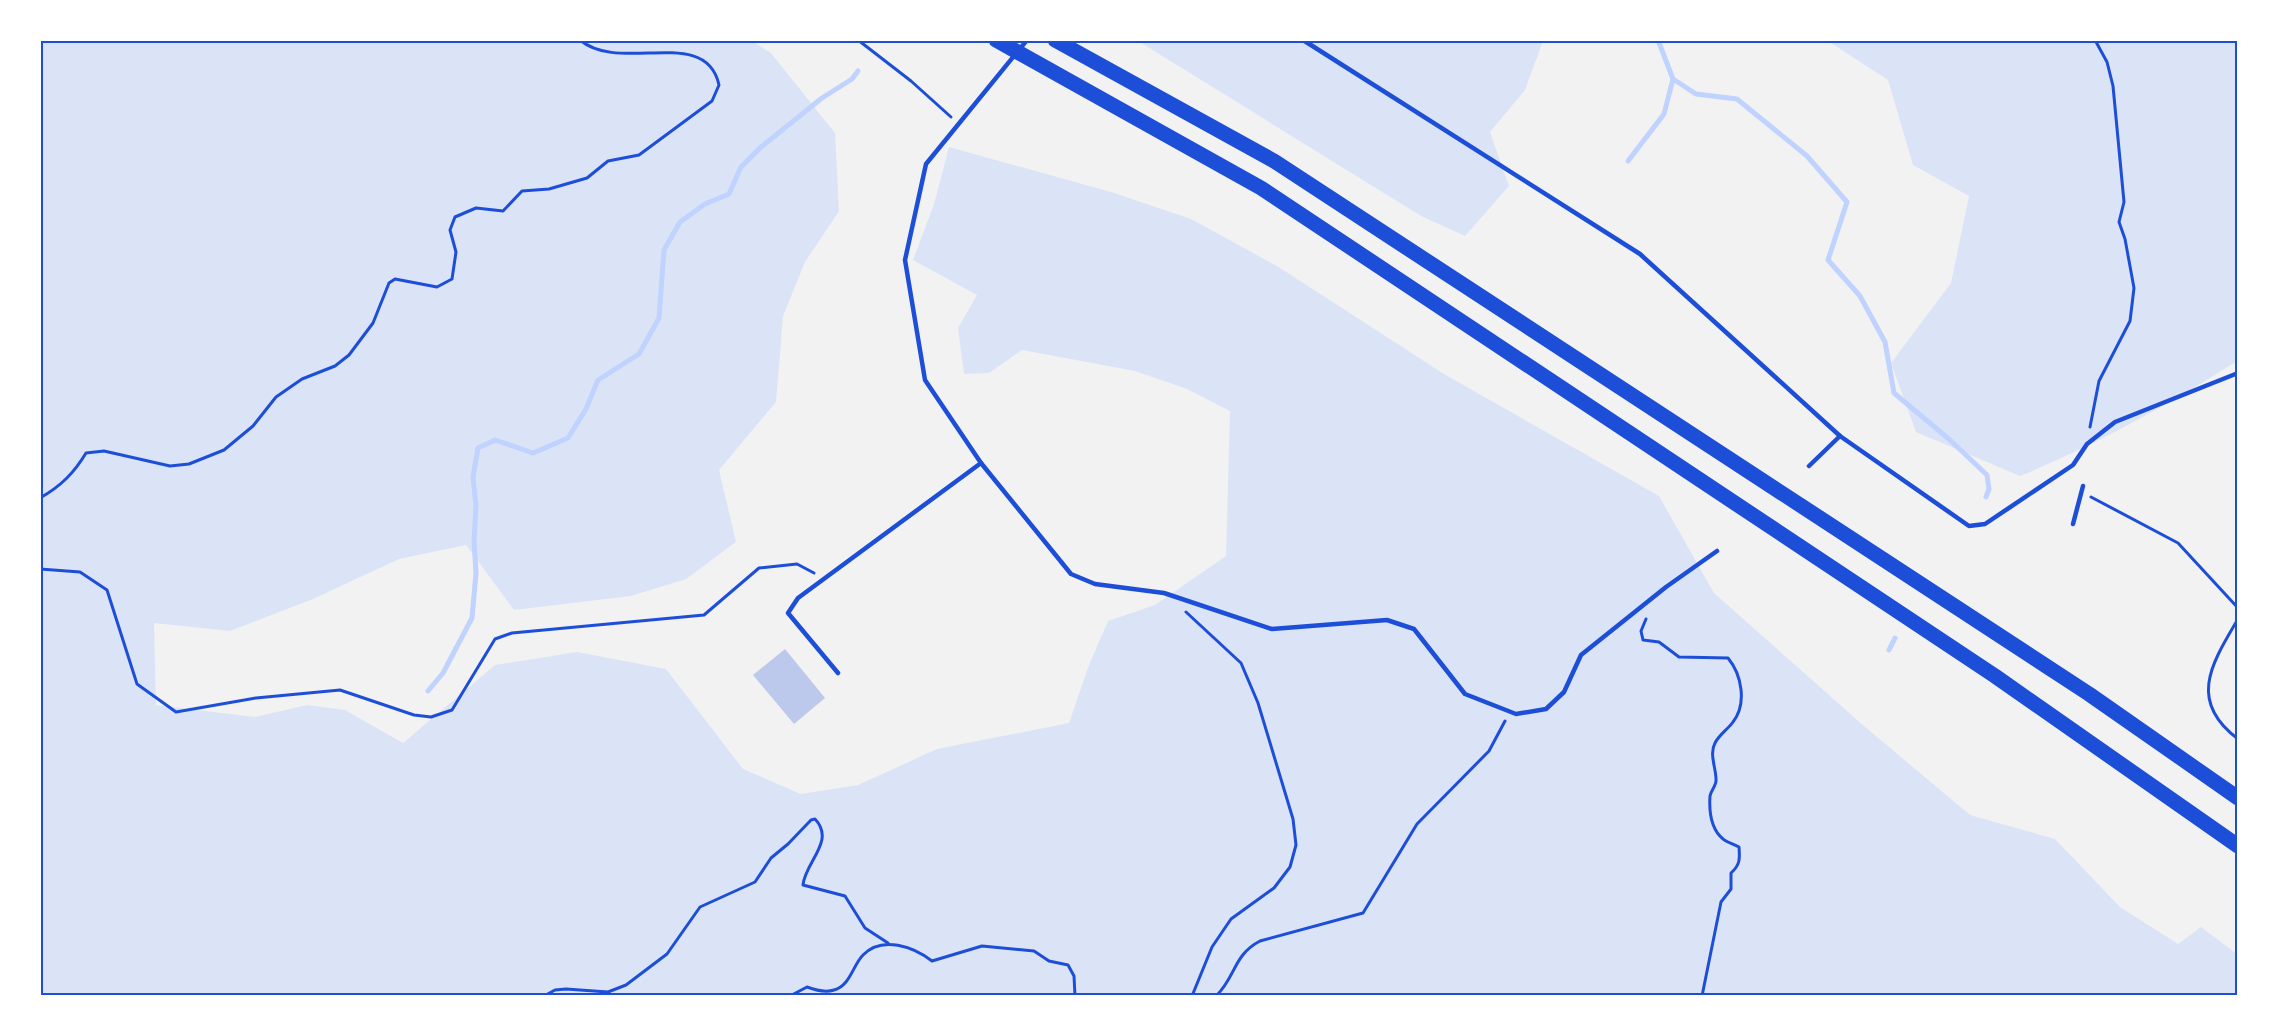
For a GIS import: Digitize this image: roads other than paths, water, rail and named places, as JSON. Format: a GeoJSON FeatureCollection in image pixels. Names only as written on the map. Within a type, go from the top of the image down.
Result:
{"type":"FeatureCollection","features":[{"type":"Feature","properties":{"kind":"highway"},"geometry":{"type":"LineString","coordinates":[[996,40],[1261,188],[1995,676],[2238,846]]}},
{"type":"Feature","properties":{"kind":"highway"},"geometry":{"type":"LineString","coordinates":[[1055,40],[1274,161],[2089,694],[2238,798]]}},
{"type":"Feature","properties":{"kind":"lane"},"geometry":{"type":"LineString","coordinates":[[1027,40],[926,164],[904,260],[925,380],[981,463],[1071,574],[1095,584],[1164,593],[1212,606],[1272,629],[1387,620],[1414,629],[1466,694],[1516,714],[1546,709],[1564,692],[1581,655],[1666,587],[1718,550]]}},
{"type":"Feature","properties":{"kind":"lane"},"geometry":{"type":"LineString","coordinates":[[1303,40],[1373,82],[1640,254],[1840,436],[1969,526],[1985,524],[2038,490],[2073,465],[2087,444],[2115,422],[2238,373]]}},
{"type":"Feature","properties":{"kind":"lane"},"geometry":{"type":"LineString","coordinates":[[1809,466],[1840,436]]}},
{"type":"Feature","properties":{"kind":"lane"},"geometry":{"type":"LineString","coordinates":[[838,673],[788,613],[798,598],[826,580],[981,463]]}},
{"type":"Feature","properties":{"kind":"lane"},"geometry":{"type":"LineString","coordinates":[[2073,524],[2083,486]]}},
{"type":"Feature","properties":{"kind":"waterway"},"geometry":{"type":"LineString","coordinates":[[1628,161],[1664,114],[1673,79],[1658,40]]}},
{"type":"Feature","properties":{"kind":"waterway"},"geometry":{"type":"LineString","coordinates":[[428,691],[443,673],[472,618],[476,573],[474,541],[476,506],[473,477],[478,448],[495,440],[533,453],[568,438],[586,409],[598,380],[639,354],[659,318],[664,250],[680,222],[705,204],[729,194],[741,167],[761,147],[822,98],[852,79],[858,71]]}},
{"type":"Feature","properties":{"kind":"waterway"},"geometry":{"type":"LineString","coordinates":[[1673,79],[1696,94],[1737,99],[1807,156],[1847,202],[1828,260],[1860,296],[1885,342],[1894,393],[1987,475],[1989,489],[1986,497]]}},
{"type":"Feature","properties":{"kind":"waterway"},"geometry":{"type":"LineString","coordinates":[[1889,650],[1895,638]]}}]}
